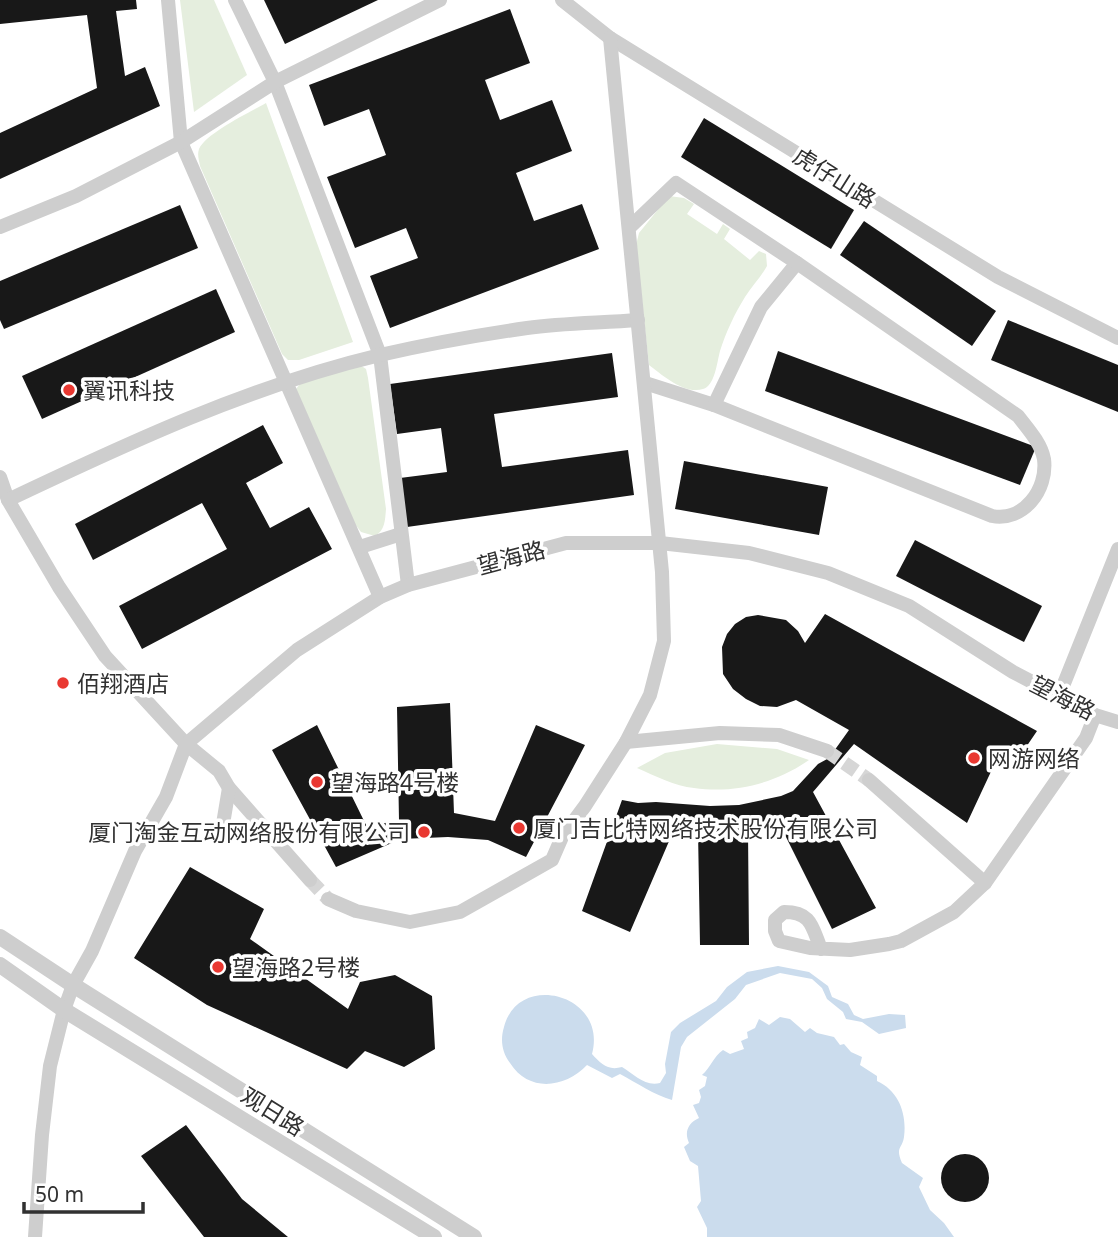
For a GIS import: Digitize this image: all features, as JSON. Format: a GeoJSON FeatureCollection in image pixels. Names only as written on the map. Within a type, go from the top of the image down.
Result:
{"type":"FeatureCollection","features":[{"type":"Feature","properties":{"kind":"street"},"geometry":{"type":"LineString","coordinates":[[168,0],[181,142],[380,597]]}},
{"type":"Feature","properties":{"kind":"street"},"geometry":{"type":"LineString","coordinates":[[235,0],[275,82],[380,355],[408,585]]}},
{"type":"Feature","properties":{"kind":"street"},"geometry":{"type":"LineString","coordinates":[[0,228],[76,196],[181,142],[275,82],[440,0]]}},
{"type":"Feature","properties":{"kind":"street","name":"虎仔山路"},"geometry":{"type":"LineString","coordinates":[[562,0],[610,37],[998,277],[1118,338]]}},
{"type":"Feature","properties":{"kind":"street"},"geometry":{"type":"LineString","coordinates":[[328,899],[356,911],[410,922],[460,912],[552,860],[562,837],[586,806],[626,742],[650,695],[664,640],[660,543],[610,37]]}},
{"type":"Feature","properties":{"kind":"street"},"geometry":{"type":"LineString","coordinates":[[629,229],[677,183],[1018,416],[1036,440],[1044,459],[1042,484],[1029,505],[1019,512],[1001,518],[992,516],[714,405],[645,383]]}},
{"type":"Feature","properties":{"kind":"street"},"geometry":{"type":"LineString","coordinates":[[714,405],[761,307],[797,263]]}},
{"type":"Feature","properties":{"kind":"street"},"geometry":{"type":"LineString","coordinates":[[8,500],[159,431],[285,383],[380,355],[528,328],[638,320]]}},
{"type":"Feature","properties":{"kind":"street"},"geometry":{"type":"LineString","coordinates":[[0,477],[8,500],[59,587],[105,656],[186,744],[219,771],[229,788],[310,880]]}},
{"type":"Feature","properties":{"kind":"street"},"geometry":{"type":"LineString","coordinates":[[360,547],[401,534]]}},
{"type":"Feature","properties":{"kind":"street","name":"望海路"},"geometry":{"type":"LineString","coordinates":[[73,985],[92,951],[135,850],[166,797],[186,744],[298,650],[380,597],[408,585],[566,543],[660,543],[749,553],[828,573],[909,606],[1013,672],[1096,715],[1118,722]]}},
{"type":"Feature","properties":{"kind":"street"},"geometry":{"type":"LineString","coordinates":[[1059,696],[1112,583],[1118,549]]}},
{"type":"Feature","properties":{"kind":"street"},"geometry":{"type":"LineString","coordinates":[[821,949],[850,950],[901,941],[954,912],[985,883],[1086,738],[1096,715]]}},
{"type":"Feature","properties":{"kind":"street"},"geometry":{"type":"LineString","coordinates":[[626,742],[720,733],[779,735],[827,751]]}},
{"type":"Feature","properties":{"kind":"street"},"geometry":{"type":"LineString","coordinates":[[869,780],[985,883]]}},
{"type":"Feature","properties":{"kind":"street"},"geometry":{"type":"LineString","coordinates":[[223,824],[229,788]]}},
{"type":"Feature","properties":{"kind":"street","name":"观日路"},"geometry":{"type":"LineString","coordinates":[[0,937],[474,1237]]}},
{"type":"Feature","properties":{"kind":"street","name":"观日路"},"geometry":{"type":"LineString","coordinates":[[0,965],[64,1010],[434,1237]]}},
{"type":"Feature","properties":{"kind":"street"},"geometry":{"type":"LineString","coordinates":[[31,1235],[50,1066],[73,985]]}},
{"type":"Feature","properties":{"kind":"green space"},"geometry":{"type":"Polygon","coordinates":[[[180,0],[214,0],[247,75],[194,112],[180,0]]]}},
{"type":"Feature","properties":{"kind":"green space"},"geometry":{"type":"Polygon","coordinates":[[[266,103],[353,342],[299,360],[288,360],[282,354],[198,158],[199,149],[210,136],[266,103]]]}},
{"type":"Feature","properties":{"kind":"green space"},"geometry":{"type":"Polygon","coordinates":[[[669,196],[684,198],[694,204],[687,214],[717,234],[723,224],[730,229],[724,239],[750,260],[759,251],[766,254],[767,266],[731,323],[713,379],[703,389],[681,387],[649,365],[636,245],[639,233],[669,196]]]}},
{"type":"Feature","properties":{"kind":"green space"},"geometry":{"type":"Polygon","coordinates":[[[360,365],[366,369],[368,378],[386,509],[383,528],[375,536],[361,532],[355,524],[296,389],[300,384],[360,365]]]}},
{"type":"Feature","properties":{"kind":"green space"},"geometry":{"type":"Polygon","coordinates":[[[717,744],[777,749],[809,760],[769,781],[725,789],[680,785],[637,768],[665,753],[717,744]]]}},
{"type":"Feature","properties":{"kind":"water"},"geometry":{"type":"Polygon","coordinates":[[[778,966],[809,972],[828,986],[832,997],[848,1004],[854,1015],[863,1019],[889,1014],[905,1015],[906,1028],[879,1034],[862,1022],[846,1019],[843,1012],[827,999],[822,988],[812,979],[780,973],[746,985],[735,999],[687,1037],[681,1047],[672,1100],[620,1074],[612,1078],[587,1065],[568,1079],[547,1084],[537,1083],[518,1073],[507,1059],[504,1050],[504,1027],[512,1010],[526,999],[542,995],[559,997],[575,1004],[587,1017],[593,1033],[592,1054],[599,1061],[605,1066],[622,1067],[645,1082],[660,1083],[666,1073],[671,1032],[680,1023],[716,1001],[727,987],[747,972],[778,966]]]}},
{"type":"Feature","properties":{"kind":"water"},"geometry":{"type":"Polygon","coordinates":[[[780,1017],[790,1019],[805,1032],[810,1028],[817,1033],[834,1037],[840,1045],[844,1044],[851,1052],[862,1057],[860,1065],[877,1076],[877,1081],[896,1097],[903,1112],[905,1128],[899,1151],[902,1163],[923,1178],[919,1187],[930,1210],[954,1237],[707,1237],[707,1228],[697,1207],[701,1201],[698,1166],[690,1161],[684,1147],[689,1143],[688,1128],[699,1118],[693,1105],[699,1103],[699,1090],[705,1086],[707,1077],[702,1075],[723,1050],[730,1054],[744,1049],[741,1041],[748,1038],[747,1032],[755,1028],[759,1019],[769,1025],[780,1017]]]}},
{"type":"Feature","properties":{"kind":"building"},"geometry":{"type":"Polygon","coordinates":[[[0,0],[136,0],[137,9],[116,11],[125,76],[145,67],[160,106],[0,179],[0,133],[97,88],[87,15],[0,24],[0,0]]]}},
{"type":"Feature","properties":{"kind":"building"},"geometry":{"type":"Polygon","coordinates":[[[264,0],[378,0],[285,44],[264,0]]]}},
{"type":"Feature","properties":{"kind":"building"},"geometry":{"type":"Polygon","coordinates":[[[510,9],[530,63],[485,80],[500,120],[552,100],[572,151],[516,173],[534,221],[582,204],[599,249],[390,328],[370,276],[418,258],[406,228],[355,248],[327,177],[386,155],[369,109],[324,126],[309,85],[510,9]]]}},
{"type":"Feature","properties":{"kind":"building"},"geometry":{"type":"Polygon","coordinates":[[[704,118],[854,210],[831,249],[681,157],[704,118]]]}},
{"type":"Feature","properties":{"kind":"building"},"geometry":{"type":"Polygon","coordinates":[[[180,205],[198,248],[4,329],[0,320],[0,281],[180,205]]]}},
{"type":"Feature","properties":{"kind":"building"},"geometry":{"type":"Polygon","coordinates":[[[864,221],[996,311],[972,346],[840,255],[864,221]]]}},
{"type":"Feature","properties":{"kind":"building"},"geometry":{"type":"Polygon","coordinates":[[[216,289],[235,332],[42,419],[22,376],[216,289]]]}},
{"type":"Feature","properties":{"kind":"building"},"geometry":{"type":"Polygon","coordinates":[[[1008,320],[1118,365],[1118,412],[991,360],[1008,320]]]}},
{"type":"Feature","properties":{"kind":"building"},"geometry":{"type":"Polygon","coordinates":[[[778,351],[1036,447],[1020,485],[765,391],[778,351]]]}},
{"type":"Feature","properties":{"kind":"building"},"geometry":{"type":"Polygon","coordinates":[[[612,353],[618,397],[494,414],[502,467],[628,450],[634,495],[407,527],[400,478],[447,472],[441,428],[397,434],[390,384],[612,353]]]}},
{"type":"Feature","properties":{"kind":"building"},"geometry":{"type":"Polygon","coordinates":[[[263,425],[283,463],[246,483],[270,528],[309,507],[332,549],[142,649],[119,606],[227,549],[202,503],[93,560],[75,524],[263,425]]]}},
{"type":"Feature","properties":{"kind":"building"},"geometry":{"type":"Polygon","coordinates":[[[684,461],[828,487],[819,535],[675,509],[684,461]]]}},
{"type":"Feature","properties":{"kind":"building"},"geometry":{"type":"Polygon","coordinates":[[[915,540],[1042,606],[1024,642],[896,576],[915,540]]]}},
{"type":"Feature","properties":{"kind":"building"},"geometry":{"type":"Polygon","coordinates":[[[825,614],[1037,731],[1020,756],[1002,748],[967,823],[854,744],[813,792],[876,908],[832,929],[779,823],[763,829],[748,830],[749,945],[700,945],[698,831],[676,825],[630,932],[582,911],[622,800],[638,803],[739,805],[793,791],[818,764],[829,758],[849,730],[796,700],[777,707],[760,706],[746,699],[733,689],[723,674],[722,647],[735,624],[746,617],[758,615],[786,620],[798,631],[805,643],[825,614]]]}},
{"type":"Feature","properties":{"kind":"building","name":"望海路4号楼"},"geometry":{"type":"Polygon","coordinates":[[[450,703],[454,813],[495,821],[536,725],[585,745],[526,857],[488,840],[448,837],[401,839],[336,867],[272,750],[317,725],[367,827],[399,820],[397,707],[450,703]]]}},
{"type":"Feature","properties":{"kind":"building","name":"望海路2号楼"},"geometry":{"type":"Polygon","coordinates":[[[190,867],[264,909],[250,939],[348,1009],[360,982],[395,975],[432,996],[435,1049],[404,1067],[365,1051],[347,1069],[207,1005],[134,958],[190,867]]]}},
{"type":"Feature","properties":{"kind":"building"},"geometry":{"type":"Polygon","coordinates":[[[186,1125],[242,1199],[288,1237],[204,1237],[141,1156],[186,1125]]]}},
{"type":"Feature","properties":{"kind":"building"},"geometry":{"type":"Polygon","coordinates":[[[965,1154],[982,1161],[989,1178],[982,1195],[965,1202],[948,1195],[941,1178],[948,1161],[965,1154]]]}},
{"type":"Feature","properties":{"kind":"tunnel"},"geometry":{"type":"LineString","coordinates":[[827,751],[869,780]]}},
{"type":"Feature","properties":{"kind":"tunnel"},"geometry":{"type":"LineString","coordinates":[[310,880],[328,899]]}},
{"type":"Feature","properties":{"kind":"place","name":"翼讯科技"},"geometry":{"type":"Point","coordinates":[69,390]}},
{"type":"Feature","properties":{"kind":"place","name":"佰翔酒店"},"geometry":{"type":"Point","coordinates":[63,683]}},
{"type":"Feature","properties":{"kind":"place","name":"网游网络"},"geometry":{"type":"Point","coordinates":[974,758]}},
{"type":"Feature","properties":{"kind":"place","name":"望海路4号楼"},"geometry":{"type":"Point","coordinates":[317,782]}},
{"type":"Feature","properties":{"kind":"place","name":"厦门吉比特网络技术股份有限公司"},"geometry":{"type":"Point","coordinates":[519,828]}},
{"type":"Feature","properties":{"kind":"place","name":"厦门淘金互动网络股份有限公司"},"geometry":{"type":"Point","coordinates":[424,832]}},
{"type":"Feature","properties":{"kind":"place","name":"望海路2号楼"},"geometry":{"type":"Point","coordinates":[218,967]}}]}
